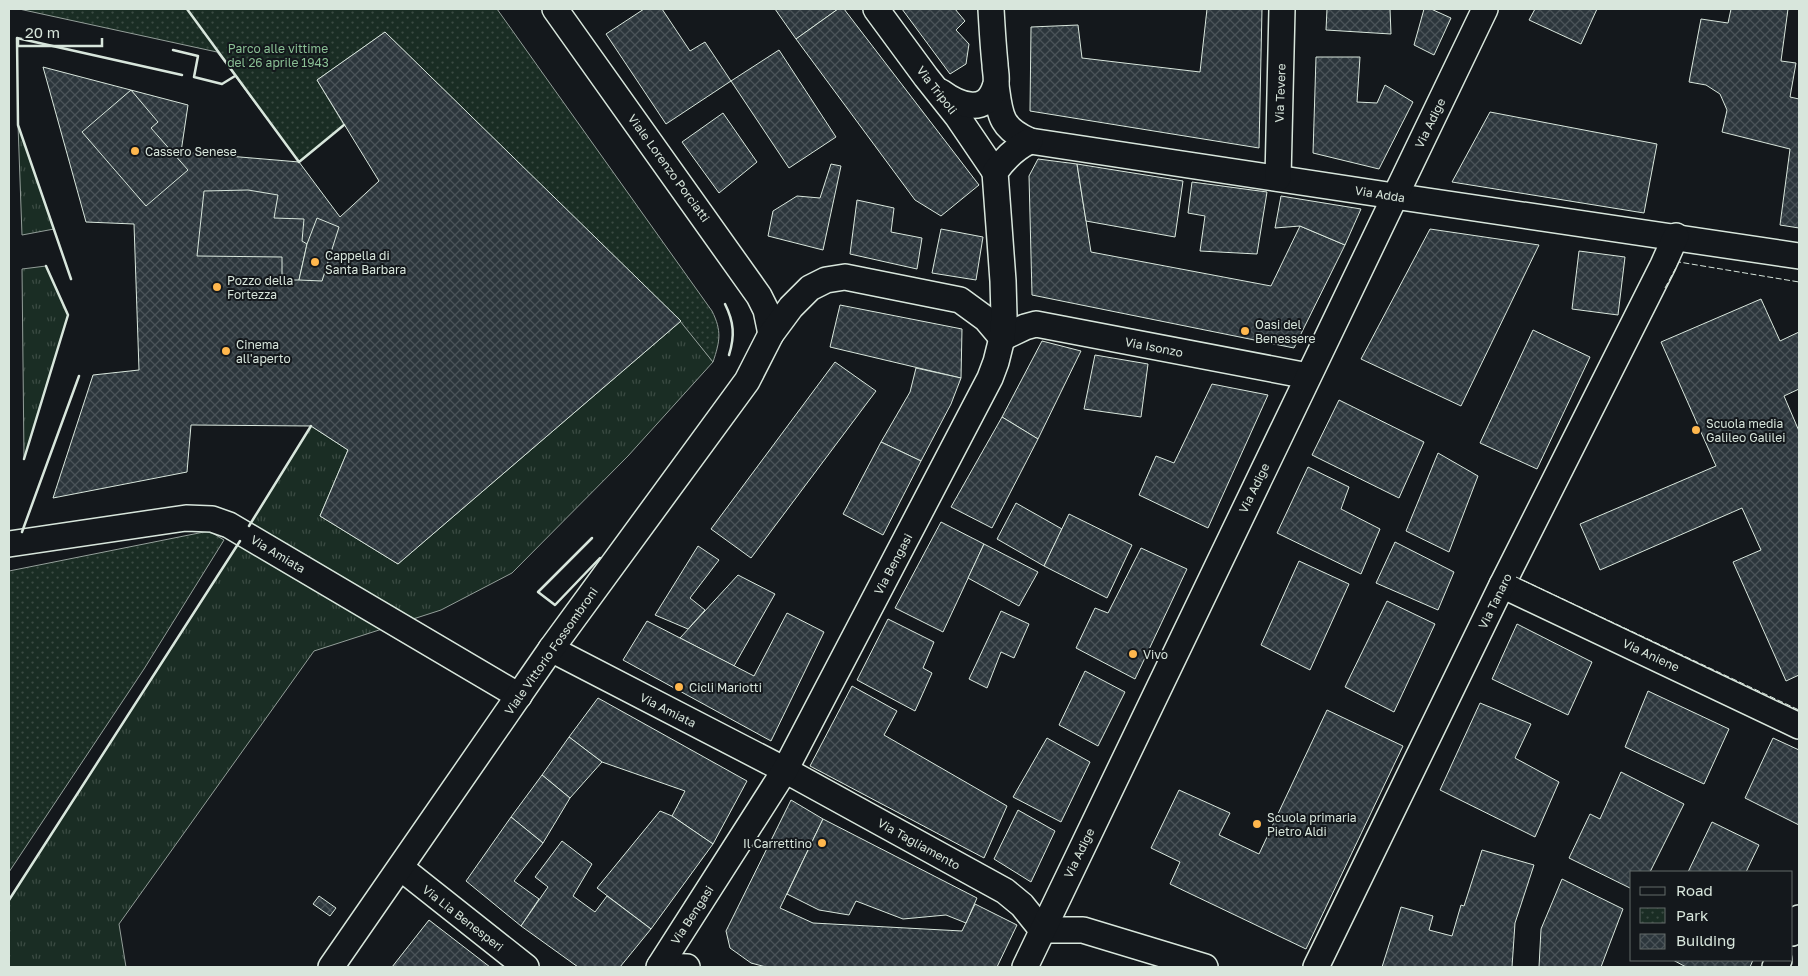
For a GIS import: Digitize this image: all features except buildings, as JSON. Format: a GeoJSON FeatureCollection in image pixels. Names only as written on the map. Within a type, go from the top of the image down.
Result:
{"type":"FeatureCollection","features":[{"type":"Feature","properties":{"kind":"street","name":"Viale Lorenzo Porciatti"},"geometry":{"type":"LineString","coordinates":[[555,9],[759,296],[766,310],[771,334]]}},
{"type":"Feature","properties":{"kind":"street","name":"Via Tripoli"},"geometry":{"type":"LineString","coordinates":[[876,9],[957,116],[996,172]]}},
{"type":"Feature","properties":{"kind":"street","name":"Via Adda"},"geometry":{"type":"LineString","coordinates":[[991,9],[999,108],[1005,124],[1017,135],[1030,141],[1676,236],[1799,256]]}},
{"type":"Feature","properties":{"kind":"street","name":"Via Tevere"},"geometry":{"type":"LineString","coordinates":[[1278,178],[1282,9]]}},
{"type":"Feature","properties":{"kind":"street","name":"Via Adige"},"geometry":{"type":"LineString","coordinates":[[1025,967],[1485,9]]}},
{"type":"Feature","properties":{"kind":"street"},"geometry":{"type":"LineString","coordinates":[[933,86],[948,97],[973,106],[983,105],[990,99],[996,85]]}},
{"type":"Feature","properties":{"kind":"street"},"geometry":{"type":"LineString","coordinates":[[996,172],[1010,154],[1018,147],[1030,141]]}},
{"type":"Feature","properties":{"kind":"street","name":"Via Bengasi"},"geometry":{"type":"LineString","coordinates":[[659,967],[785,770],[990,378],[1002,338],[1003,281],[996,172]]}},
{"type":"Feature","properties":{"kind":"street","name":"Via Tanaro"},"geometry":{"type":"LineString","coordinates":[[1316,967],[1502,585],[1676,236]]}},
{"type":"Feature","properties":{"kind":"street","name":"Viale Vittorio Fossombroni"},"geometry":{"type":"LineString","coordinates":[[331,967],[551,649],[747,381],[771,334],[791,307],[810,288],[826,280],[846,277],[960,300],[986,319],[1002,338]]}},
{"type":"Feature","properties":{"kind":"street","name":"Via Isonzo"},"geometry":{"type":"LineString","coordinates":[[1002,338],[1036,324],[1308,376]]}},
{"type":"Feature","properties":{"kind":"street","name":"Via Amiata"},"geometry":{"type":"LineString","coordinates":[[9,544],[186,518],[212,519],[229,525],[519,696]]}},
{"type":"Feature","properties":{"kind":"street","name":"Via Aniene"},"geometry":{"type":"LineString","coordinates":[[1502,585],[1799,726]]}},
{"type":"Feature","properties":{"kind":"street","name":"Via Amiata"},"geometry":{"type":"LineString","coordinates":[[551,649],[785,770]]}},
{"type":"Feature","properties":{"kind":"street","name":"Via Tagliamento"},"geometry":{"type":"LineString","coordinates":[[785,770],[1005,890],[1022,905],[1042,930]]}},
{"type":"Feature","properties":{"kind":"street","name":"Via Lia Benesperi"},"geometry":{"type":"LineString","coordinates":[[400,868],[526,967]]}},
{"type":"Feature","properties":{"kind":"street"},"geometry":{"type":"LineString","coordinates":[[1793,931],[1799,918]]}},
{"type":"Feature","properties":{"kind":"street"},"geometry":{"type":"LineString","coordinates":[[1042,930],[1082,930],[1206,967]]}},
{"type":"Feature","properties":{"kind":"street"},"geometry":{"type":"LineString","coordinates":[[659,967],[687,967]]}},
{"type":"Feature","properties":{"kind":"green space","name":"Parco alle vittime del 26 aprile 1943"},"geometry":{"type":"Polygon","coordinates":[[[19,9],[497,9],[712,311],[719,330],[713,362],[680,321],[385,32],[317,80],[344,125],[299,162],[217,52],[19,9]]]}},
{"type":"Feature","properties":{"kind":"green space"},"geometry":{"type":"Polygon","coordinates":[[[18,125],[54,229],[22,235],[18,125]]]}},
{"type":"Feature","properties":{"kind":"green space"},"geometry":{"type":"Polygon","coordinates":[[[46,266],[68,315],[24,459],[22,269],[46,266]]]}},
{"type":"Feature","properties":{"kind":"green space"},"geometry":{"type":"Polygon","coordinates":[[[681,321],[713,362],[628,456],[512,573],[441,610],[314,651],[119,924],[126,967],[9,967],[9,900],[235,549],[311,426],[348,450],[320,516],[398,564],[681,321]]]}},
{"type":"Feature","properties":{"kind":"green space"},"geometry":{"type":"Polygon","coordinates":[[[209,531],[224,540],[144,669],[9,872],[9,571],[209,531]]]}},
{"type":"Feature","properties":{"kind":"fence"},"geometry":{"type":"LineString","coordinates":[[1665,288],[1679,262],[1799,282]]}},
{"type":"Feature","properties":{"kind":"fence"},"geometry":{"type":"LineString","coordinates":[[1516,577],[1799,710]]}},
{"type":"Feature","properties":{"kind":"wall"},"geometry":{"type":"LineString","coordinates":[[187,9],[299,162],[344,125]]}},
{"type":"Feature","properties":{"kind":"wall"},"geometry":{"type":"LineString","coordinates":[[71,279],[18,125],[17,38],[182,75]]}},
{"type":"Feature","properties":{"kind":"wall"},"geometry":{"type":"LineString","coordinates":[[173,50],[198,56],[194,77],[222,84],[235,76]]}},
{"type":"Feature","properties":{"kind":"wall"},"geometry":{"type":"LineString","coordinates":[[24,459],[68,315],[46,266]]}},
{"type":"Feature","properties":{"kind":"wall"},"geometry":{"type":"LineString","coordinates":[[725,304],[733,329],[729,355]]}},
{"type":"Feature","properties":{"kind":"wall"},"geometry":{"type":"LineString","coordinates":[[22,532],[79,376]]}},
{"type":"Feature","properties":{"kind":"wall"},"geometry":{"type":"LineString","coordinates":[[249,526],[311,426]]}},
{"type":"Feature","properties":{"kind":"wall"},"geometry":{"type":"LineString","coordinates":[[592,538],[538,592],[555,605],[600,558]]}},
{"type":"Feature","properties":{"kind":"wall"},"geometry":{"type":"LineString","coordinates":[[9,900],[240,541]]}},
{"type":"Feature","properties":{"kind":"place","name":"Cassero Senese"},"geometry":{"type":"Point","coordinates":[135,151]}},
{"type":"Feature","properties":{"kind":"place","name":"Cappella di Santa Barbara"},"geometry":{"type":"Point","coordinates":[315,262]}},
{"type":"Feature","properties":{"kind":"place","name":"Pozzo della Fortezza"},"geometry":{"type":"Point","coordinates":[217,287]}},
{"type":"Feature","properties":{"kind":"place","name":"Oasi del Benessere"},"geometry":{"type":"Point","coordinates":[1245,331]}},
{"type":"Feature","properties":{"kind":"place","name":"Cinema all'aperto"},"geometry":{"type":"Point","coordinates":[226,351]}},
{"type":"Feature","properties":{"kind":"place","name":"Scuola media Galileo Galilei"},"geometry":{"type":"Point","coordinates":[1696,430]}},
{"type":"Feature","properties":{"kind":"place","name":"Vivo"},"geometry":{"type":"Point","coordinates":[1133,654]}},
{"type":"Feature","properties":{"kind":"place","name":"Cicli Mariotti"},"geometry":{"type":"Point","coordinates":[679,687]}},
{"type":"Feature","properties":{"kind":"place","name":"Scuola primaria Pietro Aldi"},"geometry":{"type":"Point","coordinates":[1257,824]}},
{"type":"Feature","properties":{"kind":"place","name":"Il Carrettino"},"geometry":{"type":"Point","coordinates":[822,843]}}]}
